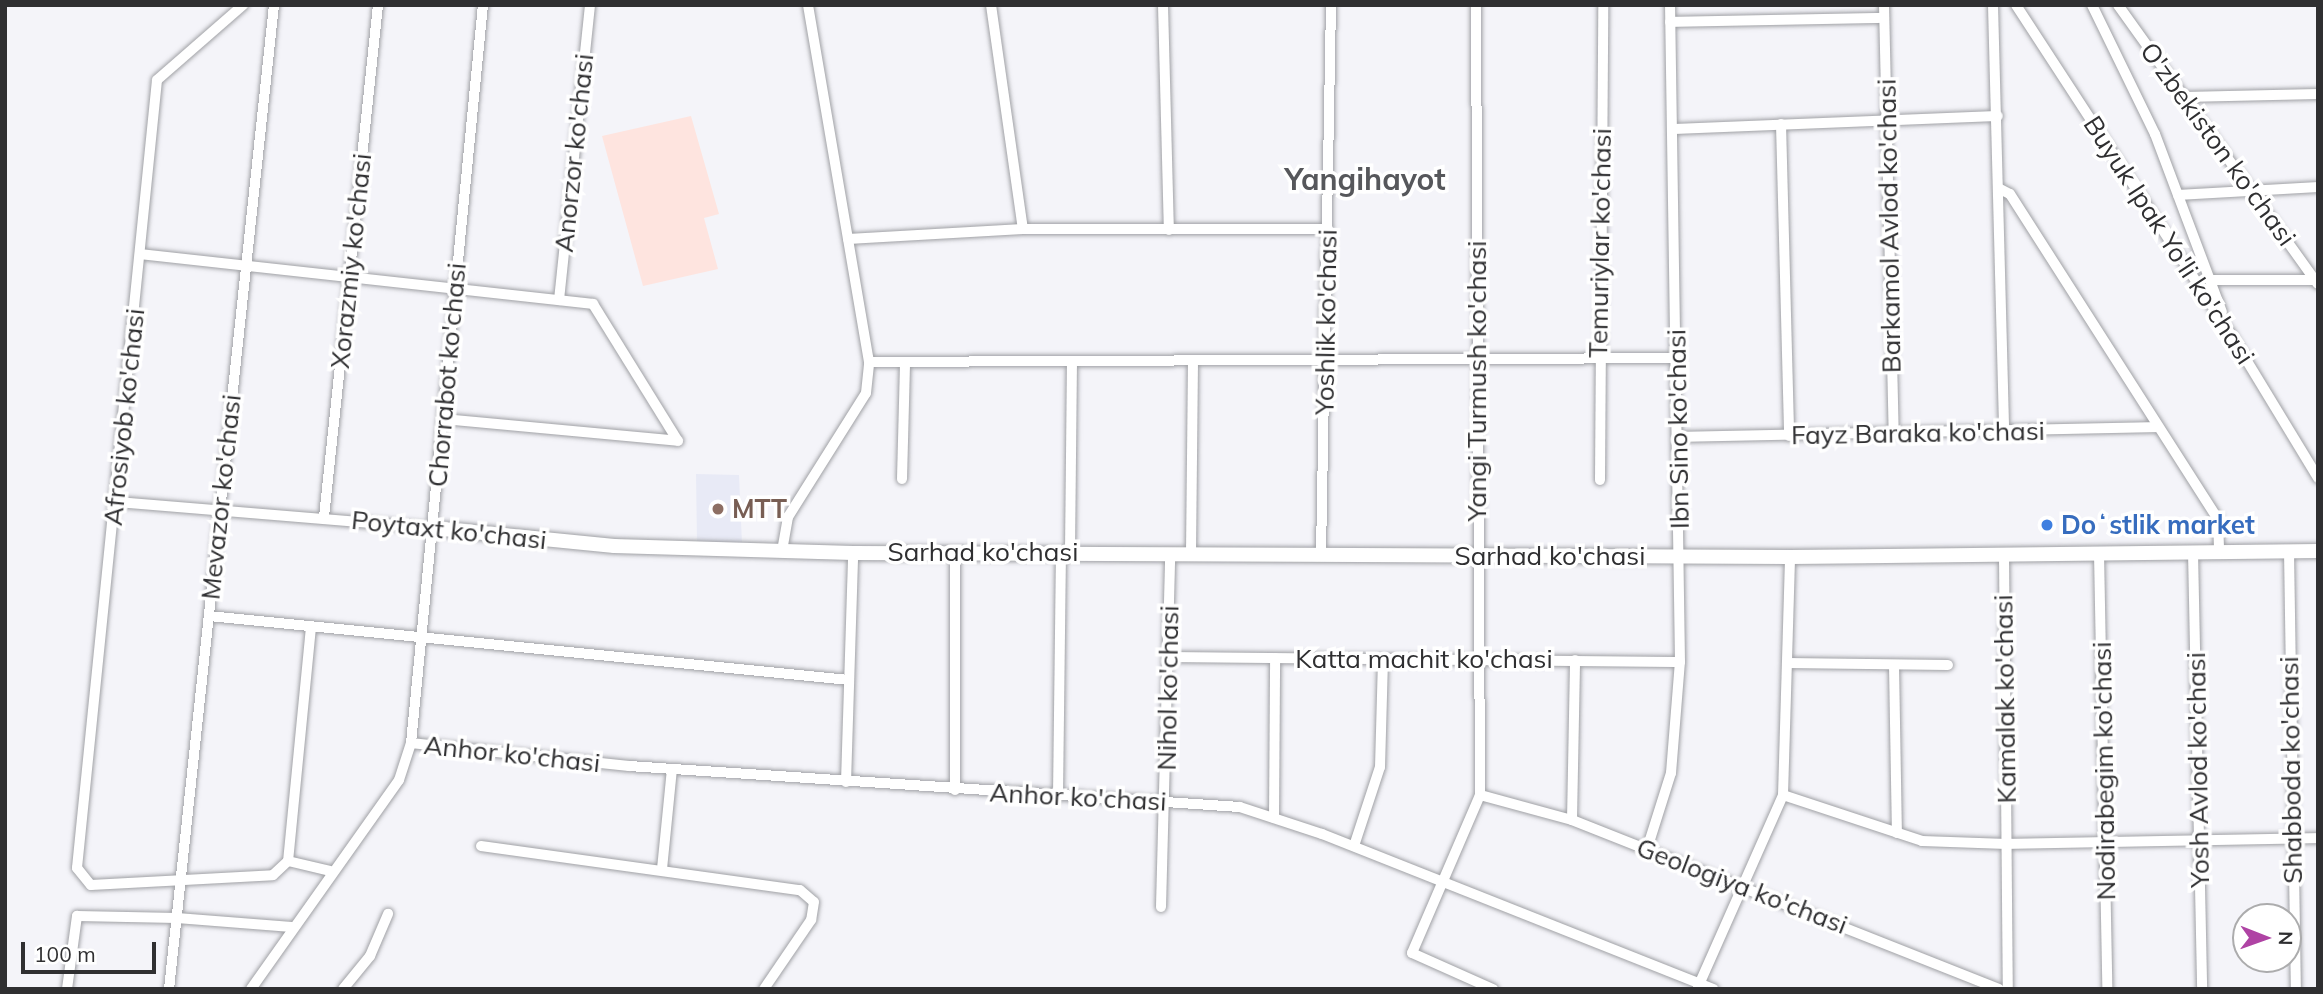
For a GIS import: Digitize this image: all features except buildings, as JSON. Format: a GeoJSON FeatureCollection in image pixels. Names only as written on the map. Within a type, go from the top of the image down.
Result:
{"type":"FeatureCollection","features":[{"type":"Feature","properties":{"kind":"street","name":"Afrosiyob ko'chasi"},"geometry":{"type":"LineString","coordinates":[[181,877],[91,885],[77,868],[157,80],[243,5]]}},
{"type":"Feature","properties":{"kind":"street","name":"Mevazor ko'chasi"},"geometry":{"type":"LineString","coordinates":[[169,989],[274,5]]}},
{"type":"Feature","properties":{"kind":"street","name":"Xorazmiy ko'chasi"},"geometry":{"type":"LineString","coordinates":[[324,517],[378,5]]}},
{"type":"Feature","properties":{"kind":"street","name":"Chorrabot ko'chasi"},"geometry":{"type":"LineString","coordinates":[[251,989],[330,872],[400,780],[411,743],[482,5]]}},
{"type":"Feature","properties":{"kind":"street","name":"Anorzor ko'chasi"},"geometry":{"type":"LineString","coordinates":[[559,300],[590,5]]}},
{"type":"Feature","properties":{"kind":"street"},"geometry":{"type":"LineString","coordinates":[[782,551],[788,517],[866,393],[869,362],[808,5]]}},
{"type":"Feature","properties":{"kind":"street"},"geometry":{"type":"LineString","coordinates":[[990,5],[1023,229]]}},
{"type":"Feature","properties":{"kind":"street"},"geometry":{"type":"LineString","coordinates":[[1163,5],[1169,230]]}},
{"type":"Feature","properties":{"kind":"street","name":"Yoshlik ko'chasi"},"geometry":{"type":"LineString","coordinates":[[1321,554],[1331,5]]}},
{"type":"Feature","properties":{"kind":"street","name":"Yangi Turmush ko'chasi"},"geometry":{"type":"LineString","coordinates":[[1476,5],[1480,794],[1412,953],[1493,989]]}},
{"type":"Feature","properties":{"kind":"street","name":"Temuriylar ko'chasi"},"geometry":{"type":"LineString","coordinates":[[1600,480],[1603,5]]}},
{"type":"Feature","properties":{"kind":"street","name":"Ibn Sino ko'chasi"},"geometry":{"type":"LineString","coordinates":[[1647,849],[1671,773],[1680,662],[1682,556],[1670,5]]}},
{"type":"Feature","properties":{"kind":"street","name":"Barkamol Avlod ko'chasi"},"geometry":{"type":"LineString","coordinates":[[1884,5],[1894,433]]}},
{"type":"Feature","properties":{"kind":"street"},"geometry":{"type":"LineString","coordinates":[[1993,5],[2000,189],[2004,431]]}},
{"type":"Feature","properties":{"kind":"street","name":"Buyuk Ipak Yo'li ko'chasi"},"geometry":{"type":"LineString","coordinates":[[2016,5],[2230,333],[2318,478]]}},
{"type":"Feature","properties":{"kind":"street"},"geometry":{"type":"LineString","coordinates":[[2092,5],[2155,134],[2230,333]]}},
{"type":"Feature","properties":{"kind":"street"},"geometry":{"type":"LineString","coordinates":[[2118,5],[2127,5]]}},
{"type":"Feature","properties":{"kind":"street","name":"O'zbekiston ko'chasi"},"geometry":{"type":"LineString","coordinates":[[2118,5],[2317,281]]}},
{"type":"Feature","properties":{"kind":"street"},"geometry":{"type":"LineString","coordinates":[[1670,22],[1884,18]]}},
{"type":"Feature","properties":{"kind":"street"},"geometry":{"type":"LineString","coordinates":[[2184,97],[2318,94]]}},
{"type":"Feature","properties":{"kind":"street"},"geometry":{"type":"LineString","coordinates":[[1673,129],[1998,116]]}},
{"type":"Feature","properties":{"kind":"street"},"geometry":{"type":"LineString","coordinates":[[1781,124],[1789,436]]}},
{"type":"Feature","properties":{"kind":"street"},"geometry":{"type":"LineString","coordinates":[[2178,195],[2318,187]]}},
{"type":"Feature","properties":{"kind":"street"},"geometry":{"type":"LineString","coordinates":[[2000,189],[2010,194],[2156,428],[2218,519],[2219,552]]}},
{"type":"Feature","properties":{"kind":"street"},"geometry":{"type":"LineString","coordinates":[[848,239],[1023,229],[1328,229]]}},
{"type":"Feature","properties":{"kind":"street"},"geometry":{"type":"LineString","coordinates":[[140,254],[593,304],[678,441],[443,419]]}},
{"type":"Feature","properties":{"kind":"street"},"geometry":{"type":"LineString","coordinates":[[2210,280],[2317,281]]}},
{"type":"Feature","properties":{"kind":"street"},"geometry":{"type":"LineString","coordinates":[[869,362],[1324,363],[1676,358]]}},
{"type":"Feature","properties":{"kind":"street"},"geometry":{"type":"LineString","coordinates":[[1191,554],[1193,361]]}},
{"type":"Feature","properties":{"kind":"street"},"geometry":{"type":"LineString","coordinates":[[902,479],[905,363]]}},
{"type":"Feature","properties":{"kind":"street"},"geometry":{"type":"LineString","coordinates":[[1058,796],[1072,364]]}},
{"type":"Feature","properties":{"kind":"street","name":"Fayz Baraka ko'chasi"},"geometry":{"type":"LineString","coordinates":[[1679,437],[2156,428]]}},
{"type":"Feature","properties":{"kind":"street","name":"Poytaxt ko'chasi"},"geometry":{"type":"LineString","coordinates":[[116,502],[324,517],[614,546],[782,551]]}},
{"type":"Feature","properties":{"kind":"street","name":"Sarhad ko'chasi"},"geometry":{"type":"LineString","coordinates":[[782,551],[1790,557],[2318,551]]}},
{"type":"Feature","properties":{"kind":"street","name":"Shabboda ko'chasi"},"geometry":{"type":"LineString","coordinates":[[2290,551],[2291,838],[2296,989]]}},
{"type":"Feature","properties":{"kind":"street"},"geometry":{"type":"LineString","coordinates":[[955,790],[956,552]]}},
{"type":"Feature","properties":{"kind":"street","name":"Yosh Avlod ko'chasi"},"geometry":{"type":"LineString","coordinates":[[2193,552],[2202,989]]}},
{"type":"Feature","properties":{"kind":"street"},"geometry":{"type":"LineString","coordinates":[[846,782],[853,553]]}},
{"type":"Feature","properties":{"kind":"street","name":"Nodirabegim ko'chasi"},"geometry":{"type":"LineString","coordinates":[[2099,553],[2108,989]]}},
{"type":"Feature","properties":{"kind":"street","name":"Nihol ko'chasi"},"geometry":{"type":"LineString","coordinates":[[1161,907],[1170,554]]}},
{"type":"Feature","properties":{"kind":"street","name":"Kamalak ko'chasi"},"geometry":{"type":"LineString","coordinates":[[2004,554],[2008,989]]}},
{"type":"Feature","properties":{"kind":"street"},"geometry":{"type":"LineString","coordinates":[[1698,986],[1783,794],[1790,557]]}},
{"type":"Feature","properties":{"kind":"street"},"geometry":{"type":"LineString","coordinates":[[209,616],[849,680]]}},
{"type":"Feature","properties":{"kind":"street"},"geometry":{"type":"LineString","coordinates":[[181,877],[204,881],[273,875],[288,862],[311,627]]}},
{"type":"Feature","properties":{"kind":"street","name":"Katta machit ko'chasi"},"geometry":{"type":"LineString","coordinates":[[1168,657],[1680,662]]}},
{"type":"Feature","properties":{"kind":"street"},"geometry":{"type":"LineString","coordinates":[[1274,818],[1275,658]]}},
{"type":"Feature","properties":{"kind":"street"},"geometry":{"type":"LineString","coordinates":[[1354,846],[1380,767],[1383,659]]}},
{"type":"Feature","properties":{"kind":"street"},"geometry":{"type":"LineString","coordinates":[[1572,820],[1575,660]]}},
{"type":"Feature","properties":{"kind":"street"},"geometry":{"type":"LineString","coordinates":[[1787,663],[1948,665]]}},
{"type":"Feature","properties":{"kind":"street"},"geometry":{"type":"LineString","coordinates":[[1894,665],[1897,833]]}},
{"type":"Feature","properties":{"kind":"street","name":"Anhor ko'chasi"},"geometry":{"type":"LineString","coordinates":[[411,743],[672,769],[1240,807],[1443,880],[1698,986],[1713,989]]}},
{"type":"Feature","properties":{"kind":"street"},"geometry":{"type":"LineString","coordinates":[[662,869],[672,769]]}},
{"type":"Feature","properties":{"kind":"street","name":"Geologiya ko'chasi"},"geometry":{"type":"LineString","coordinates":[[1480,794],[1572,820],[1999,989]]}},
{"type":"Feature","properties":{"kind":"street"},"geometry":{"type":"LineString","coordinates":[[1783,794],[1922,841],[2007,844],[2318,838]]}},
{"type":"Feature","properties":{"kind":"street"},"geometry":{"type":"LineString","coordinates":[[481,846],[800,890],[814,902],[811,920],[764,989]]}},
{"type":"Feature","properties":{"kind":"street"},"geometry":{"type":"LineString","coordinates":[[288,862],[330,872]]}},
{"type":"Feature","properties":{"kind":"street"},"geometry":{"type":"LineString","coordinates":[[343,989],[370,956],[387,914]]}},
{"type":"Feature","properties":{"kind":"street"},"geometry":{"type":"LineString","coordinates":[[67,989],[77,916],[177,918],[292,928]]}},
{"type":"Feature","properties":{"kind":"shaded area"},"geometry":{"type":"Polygon","coordinates":[[[691,116],[719,214],[704,218],[718,269],[643,286],[602,136],[691,116]]]}},
{"type":"Feature","properties":{"kind":"shaded area","name":"MTT"},"geometry":{"type":"Polygon","coordinates":[[[696,474],[739,475],[742,544],[697,542],[696,474]]]}},
{"type":"Feature","properties":{"kind":"place","name":"MTT"},"geometry":{"type":"Point","coordinates":[718,509]}},
{"type":"Feature","properties":{"kind":"place","name":"Doʻstlik market"},"geometry":{"type":"Point","coordinates":[2047,525]}},
{"type":"Feature","properties":{"kind":"district","name":"Yangihayot"},"geometry":{"type":"Point","coordinates":[1365,179]}}]}
